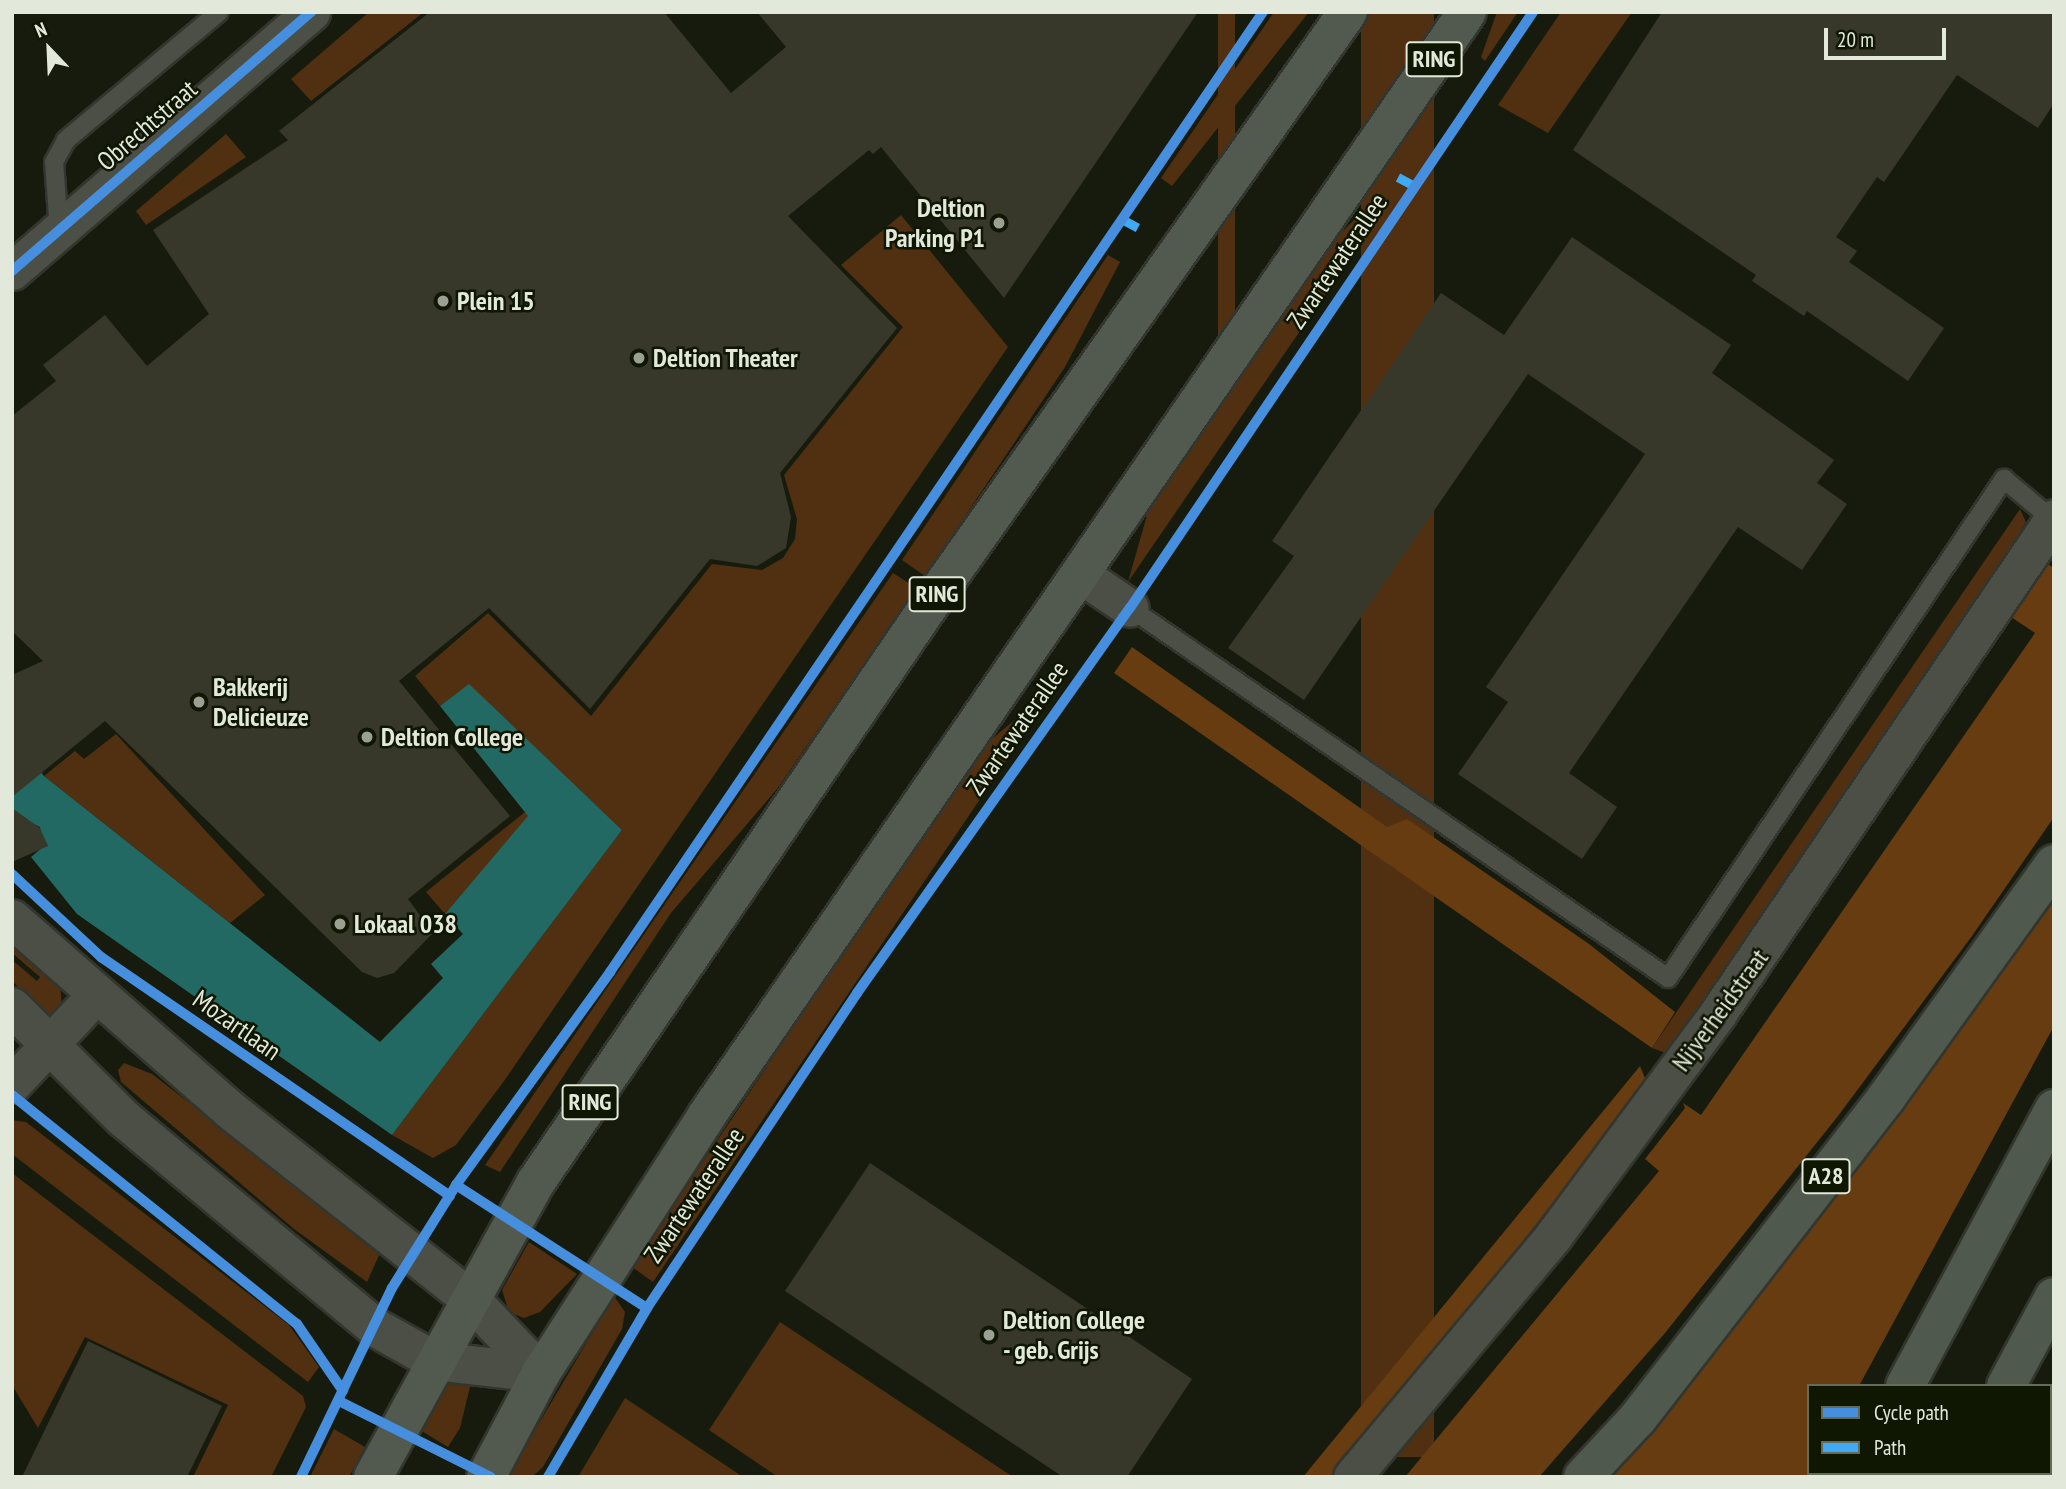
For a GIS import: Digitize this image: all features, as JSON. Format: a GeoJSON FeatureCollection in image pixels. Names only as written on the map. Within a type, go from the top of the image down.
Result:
{"type":"FeatureCollection","features":[{"type":"Feature","properties":{"kind":"highway","name":"A28"},"geometry":{"type":"LineString","coordinates":[[1583,1477],[1638,1418],[1886,1098],[2054,864]]}},
{"type":"Feature","properties":{"kind":"highway"},"geometry":{"type":"LineString","coordinates":[[1906,1384],[2054,1109]]}},
{"type":"Feature","properties":{"kind":"highway"},"geometry":{"type":"LineString","coordinates":[[2007,1384],[2054,1297]]}},
{"type":"Feature","properties":{"kind":"main road","name":"RING"},"geometry":{"type":"LineString","coordinates":[[373,1477],[469,1298],[536,1182],[719,912],[1348,12]]}},
{"type":"Feature","properties":{"kind":"main road","name":"Zwartewaterallee"},"geometry":{"type":"LineString","coordinates":[[486,1477],[541,1373],[707,1115],[1467,12]]}},
{"type":"Feature","properties":{"kind":"street","name":"Obrechtstraat"},"geometry":{"type":"LineString","coordinates":[[12,271],[312,12]]}},
{"type":"Feature","properties":{"kind":"street","name":"Nijverheidstraat"},"geometry":{"type":"LineString","coordinates":[[1352,1477],[1554,1235],[1718,1013],[2053,519]]}},
{"type":"Feature","properties":{"kind":"street"},"geometry":{"type":"LineString","coordinates":[[1080,574],[1130,608]]}},
{"type":"Feature","properties":{"kind":"street"},"geometry":{"type":"LineString","coordinates":[[12,919],[94,997],[469,1298],[541,1373]]}},
{"type":"Feature","properties":{"kind":"street"},"geometry":{"type":"LineString","coordinates":[[12,1083],[94,997]]}},
{"type":"Feature","properties":{"kind":"street"},"geometry":{"type":"LineString","coordinates":[[12,1007],[123,1118],[376,1328],[435,1361],[541,1373]]}},
{"type":"Feature","properties":{"kind":"lane"},"geometry":{"type":"LineString","coordinates":[[59,231],[54,162],[66,140],[219,12]]}},
{"type":"Feature","properties":{"kind":"lane"},"geometry":{"type":"LineString","coordinates":[[1130,608],[1668,978],[2004,480],[2053,519]]}},
{"type":"Feature","properties":{"kind":"shaded area"},"geometry":{"type":"Polygon","coordinates":[[[369,12],[424,12],[311,101],[291,79],[369,12]]]}},
{"type":"Feature","properties":{"kind":"shaded area"},"geometry":{"type":"Polygon","coordinates":[[[1218,12],[1235,12],[1235,373],[1218,373],[1218,12]]]}},
{"type":"Feature","properties":{"kind":"shaded area"},"geometry":{"type":"Polygon","coordinates":[[[1274,12],[1309,12],[1172,186],[1161,178],[1274,12]]]}},
{"type":"Feature","properties":{"kind":"shaded area"},"geometry":{"type":"Polygon","coordinates":[[[1361,12],[1434,12],[1434,1457],[1361,1457],[1361,12]]]}},
{"type":"Feature","properties":{"kind":"shaded area"},"geometry":{"type":"Polygon","coordinates":[[[1497,12],[1518,12],[1485,61],[1481,57],[1497,12]]]}},
{"type":"Feature","properties":{"kind":"shaded area"},"geometry":{"type":"Polygon","coordinates":[[[1561,12],[1632,12],[1548,133],[1498,105],[1561,12]]]}},
{"type":"Feature","properties":{"kind":"shaded area"},"geometry":{"type":"Polygon","coordinates":[[[226,134],[246,157],[146,225],[136,211],[226,134]]]}},
{"type":"Feature","properties":{"kind":"shaded area"},"geometry":{"type":"Polygon","coordinates":[[[1385,190],[1393,195],[1128,582],[1151,501],[1324,249],[1385,190]]]}},
{"type":"Feature","properties":{"kind":"shaded area"},"geometry":{"type":"Polygon","coordinates":[[[901,215],[1008,347],[504,1081],[456,1145],[433,1158],[392,1135],[622,830],[469,685],[440,706],[415,676],[488,613],[591,716],[712,564],[762,570],[783,558],[795,539],[797,519],[784,475],[903,327],[841,265],[901,215]]]}},
{"type":"Feature","properties":{"kind":"shaded area"},"geometry":{"type":"Polygon","coordinates":[[[1108,255],[1120,262],[1065,367],[925,576],[902,560],[1108,255]]]}},
{"type":"Feature","properties":{"kind":"shaded area"},"geometry":{"type":"Polygon","coordinates":[[[2020,509],[2026,522],[2018,535],[2024,539],[1856,796],[1666,1053],[1652,1048],[2020,509]]]}},
{"type":"Feature","properties":{"kind":"shaded area"},"geometry":{"type":"Polygon","coordinates":[[[2046,563],[2054,568],[2054,817],[1972,936],[1838,1116],[1665,1333],[1539,1477],[1405,1477],[1659,1171],[1645,1159],[1685,1108],[1683,1103],[1701,1115],[2035,633],[2011,617],[2046,563]]]}},
{"type":"Feature","properties":{"kind":"shaded area"},"geometry":{"type":"Polygon","coordinates":[[[893,573],[916,588],[777,789],[671,913],[500,1172],[485,1165],[893,573]]]}},
{"type":"Feature","properties":{"kind":"shaded area"},"geometry":{"type":"Polygon","coordinates":[[[1132,647],[1387,827],[1407,819],[1589,944],[1675,1012],[1652,1048],[1114,673],[1132,647]]]}},
{"type":"Feature","properties":{"kind":"shaded area"},"geometry":{"type":"Polygon","coordinates":[[[1058,684],[653,1282],[632,1267],[982,747],[1058,684]]]}},
{"type":"Feature","properties":{"kind":"shaded area"},"geometry":{"type":"Polygon","coordinates":[[[116,734],[265,895],[230,923],[44,776],[75,751],[84,759],[116,734]]]}},
{"type":"Feature","properties":{"kind":"shaded area"},"geometry":{"type":"Polygon","coordinates":[[[525,812],[529,816],[445,914],[426,892],[525,812]]]}},
{"type":"Feature","properties":{"kind":"shaded area"},"geometry":{"type":"Polygon","coordinates":[[[2054,901],[2054,1026],[1860,1384],[1807,1384],[1807,1475],[1810,1477],[1602,1477],[1876,1145],[2054,901]]]}},
{"type":"Feature","properties":{"kind":"shaded area"},"geometry":{"type":"Polygon","coordinates":[[[12,934],[60,984],[62,1006],[51,1017],[12,981],[12,960],[37,981],[40,977],[12,953],[12,934]]]}},
{"type":"Feature","properties":{"kind":"shaded area"},"geometry":{"type":"Polygon","coordinates":[[[124,1063],[152,1074],[381,1251],[367,1282],[294,1229],[121,1082],[118,1070],[124,1063]]]}},
{"type":"Feature","properties":{"kind":"shaded area"},"geometry":{"type":"Polygon","coordinates":[[[1640,1066],[1647,1083],[1469,1310],[1331,1477],[1303,1477],[1640,1066]]]}},
{"type":"Feature","properties":{"kind":"shaded area"},"geometry":{"type":"Polygon","coordinates":[[[12,1120],[26,1122],[289,1325],[319,1367],[308,1382],[12,1154],[12,1120]]]}},
{"type":"Feature","properties":{"kind":"shaded area"},"geometry":{"type":"Polygon","coordinates":[[[12,1173],[303,1396],[306,1407],[271,1477],[193,1477],[228,1405],[85,1337],[38,1428],[12,1385],[12,1173]]]}},
{"type":"Feature","properties":{"kind":"shaded area"},"geometry":{"type":"Polygon","coordinates":[[[529,1242],[577,1274],[540,1312],[524,1318],[509,1312],[502,1290],[529,1242]]]}},
{"type":"Feature","properties":{"kind":"shaded area"},"geometry":{"type":"Polygon","coordinates":[[[614,1296],[625,1312],[622,1329],[543,1467],[532,1477],[508,1476],[614,1296]]]}},
{"type":"Feature","properties":{"kind":"shaded area"},"geometry":{"type":"Polygon","coordinates":[[[780,1322],[1013,1477],[778,1477],[709,1430],[780,1322]]]}},
{"type":"Feature","properties":{"kind":"shaded area"},"geometry":{"type":"Polygon","coordinates":[[[448,1379],[468,1380],[470,1387],[460,1428],[448,1447],[420,1430],[448,1379]]]}},
{"type":"Feature","properties":{"kind":"shaded area"},"geometry":{"type":"Polygon","coordinates":[[[625,1398],[743,1477],[578,1477],[625,1398]]]}},
{"type":"Feature","properties":{"kind":"shaded area"},"geometry":{"type":"Polygon","coordinates":[[[334,1429],[365,1447],[349,1477],[310,1477],[334,1429]]]}},
{"type":"Feature","properties":{"kind":"water"},"geometry":{"type":"Polygon","coordinates":[[[469,684],[622,830],[392,1135],[77,914],[31,857],[43,847],[40,827],[28,821],[12,826],[12,737],[44,776],[380,1042],[443,978],[431,964],[463,934],[445,914],[528,816],[440,706],[469,684]]]}},
{"type":"Feature","properties":{"kind":"building"},"geometry":{"type":"Polygon","coordinates":[[[430,12],[664,12],[731,93],[786,47],[757,12],[1198,12],[1004,298],[881,147],[873,154],[869,150],[788,216],[897,328],[780,473],[791,517],[786,548],[757,566],[710,559],[590,709],[489,608],[399,681],[510,816],[408,899],[433,933],[394,973],[377,978],[362,972],[105,721],[12,797],[12,675],[43,661],[12,631],[12,416],[56,381],[43,365],[105,315],[147,366],[209,314],[153,230],[288,140],[279,131],[430,12]]]}},
{"type":"Feature","properties":{"kind":"building"},"geometry":{"type":"Polygon","coordinates":[[[1662,12],[2054,12],[2054,103],[2038,128],[1957,75],[1884,182],[1877,177],[1836,237],[1857,251],[1849,262],[1944,328],[1908,381],[1807,311],[1804,316],[1752,281],[1756,275],[1573,150],[1662,12]]]}},
{"type":"Feature","properties":{"kind":"building"},"geometry":{"type":"Polygon","coordinates":[[[1572,237],[1731,345],[1712,373],[1834,460],[1817,483],[1847,504],[1802,570],[1738,527],[1569,773],[1617,807],[1582,859],[1458,774],[1508,702],[1486,687],[1645,454],[1528,374],[1304,700],[1228,648],[1294,556],[1272,541],[1441,293],[1504,335],[1572,237]]]}},
{"type":"Feature","properties":{"kind":"building"},"geometry":{"type":"Polygon","coordinates":[[[12,808],[40,828],[48,846],[12,862],[12,808]]]}},
{"type":"Feature","properties":{"kind":"building","name":"Deltion College - geb. Grijs"},"geometry":{"type":"Polygon","coordinates":[[[870,1163],[1192,1379],[1127,1477],[1063,1477],[785,1291],[870,1163]]]}},
{"type":"Feature","properties":{"kind":"building"},"geometry":{"type":"Polygon","coordinates":[[[88,1341],[222,1406],[187,1477],[22,1477],[88,1341]]]}},
{"type":"Feature","properties":{"kind":"marked path"},"geometry":{"type":"LineString","coordinates":[[1398,177],[1415,186]]}},
{"type":"Feature","properties":{"kind":"marked path"},"geometry":{"type":"LineString","coordinates":[[1122,219],[1139,228]]}},
{"type":"Feature","properties":{"kind":"cycle path"},"geometry":{"type":"LineString","coordinates":[[12,271],[311,12]]}},
{"type":"Feature","properties":{"kind":"cycle path"},"geometry":{"type":"LineString","coordinates":[[301,1477],[392,1288],[456,1185],[610,972],[1263,12]]}},
{"type":"Feature","properties":{"kind":"cycle path"},"geometry":{"type":"LineString","coordinates":[[548,1477],[647,1308],[857,993],[1130,608],[1533,12]]}},
{"type":"Feature","properties":{"kind":"cycle path","name":"Mozartlaan"},"geometry":{"type":"LineString","coordinates":[[12,874],[101,957],[450,1196]]}},
{"type":"Feature","properties":{"kind":"cycle path"},"geometry":{"type":"LineString","coordinates":[[12,1095],[297,1324],[343,1391]]}},
{"type":"Feature","properties":{"kind":"cycle path"},"geometry":{"type":"LineString","coordinates":[[456,1185],[647,1308]]}},
{"type":"Feature","properties":{"kind":"cycle path"},"geometry":{"type":"LineString","coordinates":[[339,1401],[491,1477]]}},
{"type":"Feature","properties":{"kind":"place","name":"Deltion Parking P1"},"geometry":{"type":"Point","coordinates":[999,223]}},
{"type":"Feature","properties":{"kind":"place","name":"Plein 15"},"geometry":{"type":"Point","coordinates":[443,301]}},
{"type":"Feature","properties":{"kind":"place","name":"Deltion Theater"},"geometry":{"type":"Point","coordinates":[639,358]}},
{"type":"Feature","properties":{"kind":"place","name":"Bakkerij Delicieuze"},"geometry":{"type":"Point","coordinates":[199,702]}},
{"type":"Feature","properties":{"kind":"place","name":"Deltion College"},"geometry":{"type":"Point","coordinates":[367,737]}},
{"type":"Feature","properties":{"kind":"place","name":"Lokaal 038"},"geometry":{"type":"Point","coordinates":[340,924]}},
{"type":"Feature","properties":{"kind":"place","name":"Deltion College - geb. Grijs"},"geometry":{"type":"Point","coordinates":[989,1335]}}]}
